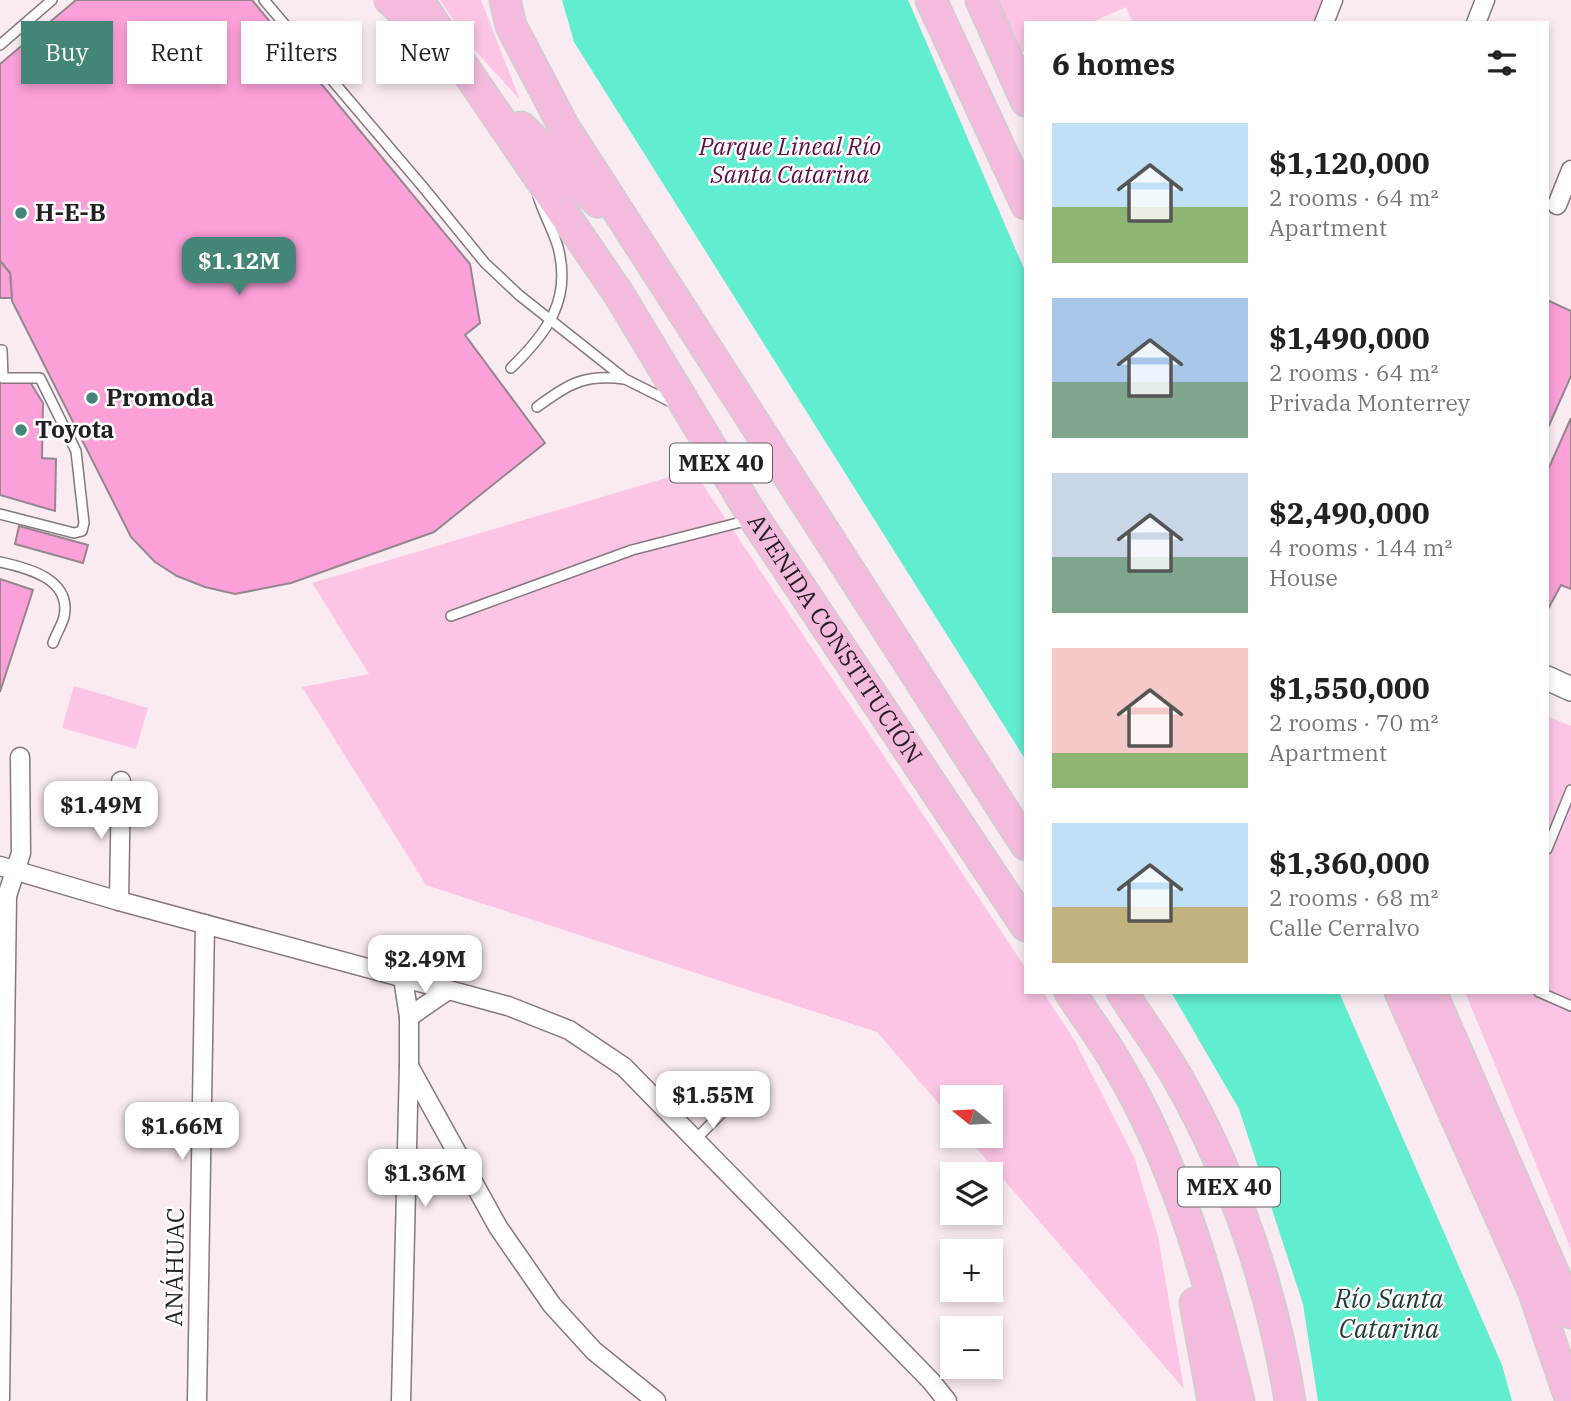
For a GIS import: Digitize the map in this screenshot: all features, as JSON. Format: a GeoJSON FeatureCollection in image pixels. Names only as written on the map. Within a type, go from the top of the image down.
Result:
{"type":"FeatureCollection","features":[{"type":"Feature","properties":{"kind":"highway"},"geometry":{"type":"LineString","coordinates":[[390,0],[411,21]]}},
{"type":"Feature","properties":{"kind":"highway","name":"AVENIDA CONSTITUCIÓN"},"geometry":{"type":"LineString","coordinates":[[418,0],[433,21]]}},
{"type":"Feature","properties":{"kind":"highway"},"geometry":{"type":"LineString","coordinates":[[931,0],[1024,200]]}},
{"type":"Feature","properties":{"kind":"highway"},"geometry":{"type":"LineString","coordinates":[[981,0],[1024,97]]}},
{"type":"Feature","properties":{"kind":"highway","name":"AVENIDA CONSTITUCIÓN"},"geometry":{"type":"LineString","coordinates":[[505,9],[564,127],[1024,842]]}},
{"type":"Feature","properties":{"kind":"highway","name":"AVENIDA CONSTITUCIÓN"},"geometry":{"type":"LineString","coordinates":[[474,80],[618,293],[754,518],[1024,923]]}},
{"type":"Feature","properties":{"kind":"highway"},"geometry":{"type":"LineString","coordinates":[[480,88],[634,236]]}},
{"type":"Feature","properties":{"kind":"highway","name":"MEX 40"},"geometry":{"type":"LineString","coordinates":[[1071,994],[1118,1065],[1163,1158],[1207,1280],[1239,1401]]}},
{"type":"Feature","properties":{"kind":"highway","name":"MEX 40"},"geometry":{"type":"LineString","coordinates":[[1123,994],[1180,1081],[1226,1178],[1262,1279],[1290,1401]]}},
{"type":"Feature","properties":{"kind":"highway"},"geometry":{"type":"LineString","coordinates":[[1402,994],[1533,1290],[1571,1401]]}},
{"type":"Feature","properties":{"kind":"highway"},"geometry":{"type":"LineString","coordinates":[[1432,994],[1571,1312]]}},
{"type":"Feature","properties":{"kind":"highway"},"geometry":{"type":"LineString","coordinates":[[1192,1233],[1196,1316],[1213,1401]]}},
{"type":"Feature","properties":{"kind":"street"},"geometry":{"type":"LineString","coordinates":[[1325,21],[1334,0]]}},
{"type":"Feature","properties":{"kind":"street"},"geometry":{"type":"LineString","coordinates":[[1477,21],[1485,0]]}},
{"type":"Feature","properties":{"kind":"street"},"geometry":{"type":"LineString","coordinates":[[1558,205],[1571,170]]}},
{"type":"Feature","properties":{"kind":"street"},"geometry":{"type":"LineString","coordinates":[[1549,679],[1571,690]]}},
{"type":"Feature","properties":{"kind":"street"},"geometry":{"type":"LineString","coordinates":[[0,1398],[7,897],[8,868],[21,853],[20,757]]}},
{"type":"Feature","properties":{"kind":"street"},"geometry":{"type":"LineString","coordinates":[[119,901],[121,781]]}},
{"type":"Feature","properties":{"kind":"street"},"geometry":{"type":"LineString","coordinates":[[8,868],[119,901],[508,1006],[569,1030],[624,1067],[931,1381],[947,1401]]}},
{"type":"Feature","properties":{"kind":"street","name":"ANÁHUAC"},"geometry":{"type":"LineString","coordinates":[[197,1401],[205,924]]}},
{"type":"Feature","properties":{"kind":"street"},"geometry":{"type":"LineString","coordinates":[[401,1401],[409,1065],[409,1017],[403,978]]}},
{"type":"Feature","properties":{"kind":"street"},"geometry":{"type":"LineString","coordinates":[[409,1017],[447,990]]}},
{"type":"Feature","properties":{"kind":"street"},"geometry":{"type":"LineString","coordinates":[[409,1065],[498,1227],[552,1305],[594,1351],[656,1401]]}},
{"type":"Feature","properties":{"kind":"lane"},"geometry":{"type":"LineString","coordinates":[[0,45],[52,0]]}},
{"type":"Feature","properties":{"kind":"lane"},"geometry":{"type":"LineString","coordinates":[[264,0],[485,263],[519,295],[625,379],[690,411]]}},
{"type":"Feature","properties":{"kind":"lane"},"geometry":{"type":"LineString","coordinates":[[511,368],[532,348],[552,320],[560,296],[562,271],[558,246],[538,196],[535,170]]}},
{"type":"Feature","properties":{"kind":"lane"},"geometry":{"type":"LineString","coordinates":[[0,350],[3,378],[40,379],[76,451],[82,531],[74,533],[0,514]]}},
{"type":"Feature","properties":{"kind":"lane"},"geometry":{"type":"LineString","coordinates":[[537,407],[563,387],[586,378],[625,379]]}},
{"type":"Feature","properties":{"kind":"lane"},"geometry":{"type":"LineString","coordinates":[[451,616],[632,550],[754,518]]}},
{"type":"Feature","properties":{"kind":"lane"},"geometry":{"type":"LineString","coordinates":[[0,562],[51,579],[64,595],[64,616],[53,643]]}},
{"type":"Feature","properties":{"kind":"lane"},"geometry":{"type":"LineString","coordinates":[[1549,844],[1571,790]]}},
{"type":"Feature","properties":{"kind":"lane"},"geometry":{"type":"LineString","coordinates":[[1544,994],[1571,1006]]}},
{"type":"Feature","properties":{"kind":"lane"},"geometry":{"type":"LineString","coordinates":[[695,1140],[748,1086]]}},
{"type":"Feature","properties":{"kind":"shaded area"},"geometry":{"type":"Polygon","coordinates":[[[440,0],[481,0],[520,100],[474,49],[474,21],[454,21],[440,0]]]}},
{"type":"Feature","properties":{"kind":"shaded area"},"geometry":{"type":"Polygon","coordinates":[[[982,0],[1333,0],[1325,21],[1132,21],[1126,7],[1094,21],[1024,21],[1024,51],[1006,60],[982,0]]]}},
{"type":"Feature","properties":{"kind":"shaded area"},"geometry":{"type":"Polygon","coordinates":[[[693,470],[1024,966],[1024,994],[1044,994],[1075,1041],[1134,1157],[1158,1236],[1184,1389],[1003,1179],[1003,1162],[988,1162],[976,1148],[1003,1148],[1003,1085],[940,1085],[940,1105],[877,1032],[426,885],[302,687],[369,674],[312,583],[693,470]]]}},
{"type":"Feature","properties":{"kind":"shaded area"},"geometry":{"type":"Polygon","coordinates":[[[74,686],[148,708],[136,749],[62,728],[74,686]]]}},
{"type":"Feature","properties":{"kind":"shaded area"},"geometry":{"type":"Polygon","coordinates":[[[1549,717],[1571,726],[1571,1249],[1466,994],[1549,994],[1549,717]]]}},
{"type":"Feature","properties":{"kind":"water","name":"Parque Lineal Río Santa Catarina"},"geometry":{"type":"Polygon","coordinates":[[[562,0],[908,0],[1024,269],[1024,757],[574,42],[562,0]]]}},
{"type":"Feature","properties":{"kind":"water","name":"Río Santa Catarina"},"geometry":{"type":"Polygon","coordinates":[[[1172,994],[1340,994],[1502,1365],[1512,1401],[1318,1401],[1303,1304],[1239,1109],[1172,994]]]}},
{"type":"Feature","properties":{"kind":"building"},"geometry":{"type":"Polygon","coordinates":[[[76,0],[252,0],[269,21],[241,21],[241,84],[321,84],[470,264],[480,323],[465,335],[545,443],[434,532],[291,583],[235,594],[205,587],[177,576],[155,562],[131,537],[12,301],[10,273],[0,261],[0,64],[21,46],[21,84],[113,84],[113,21],[51,21],[76,0]]]}},
{"type":"Feature","properties":{"kind":"building"},"geometry":{"type":"Polygon","coordinates":[[[0,261],[10,273],[12,298],[0,298],[0,261]]]}},
{"type":"Feature","properties":{"kind":"building"},"geometry":{"type":"Polygon","coordinates":[[[1549,301],[1571,311],[1571,376],[1549,426],[1549,301]]]}},
{"type":"Feature","properties":{"kind":"building","name":"Toyota"},"geometry":{"type":"Polygon","coordinates":[[[0,381],[30,382],[43,403],[42,458],[56,459],[55,511],[0,495],[0,381]]]}},
{"type":"Feature","properties":{"kind":"building"},"geometry":{"type":"Polygon","coordinates":[[[1571,418],[1571,589],[1561,585],[1549,607],[1549,468],[1571,418]]]}},
{"type":"Feature","properties":{"kind":"building"},"geometry":{"type":"Polygon","coordinates":[[[19,526],[88,545],[83,563],[15,544],[19,526]]]}},
{"type":"Feature","properties":{"kind":"building"},"geometry":{"type":"Polygon","coordinates":[[[0,579],[33,590],[0,692],[0,579]]]}},
{"type":"Feature","properties":{"kind":"place","name":"H-E-B"},"geometry":{"type":"Point","coordinates":[21,213]}},
{"type":"Feature","properties":{"kind":"place","name":"Promoda"},"geometry":{"type":"Point","coordinates":[92,398]}},
{"type":"Feature","properties":{"kind":"place","name":"Toyota"},"geometry":{"type":"Point","coordinates":[21,430]}}]}
